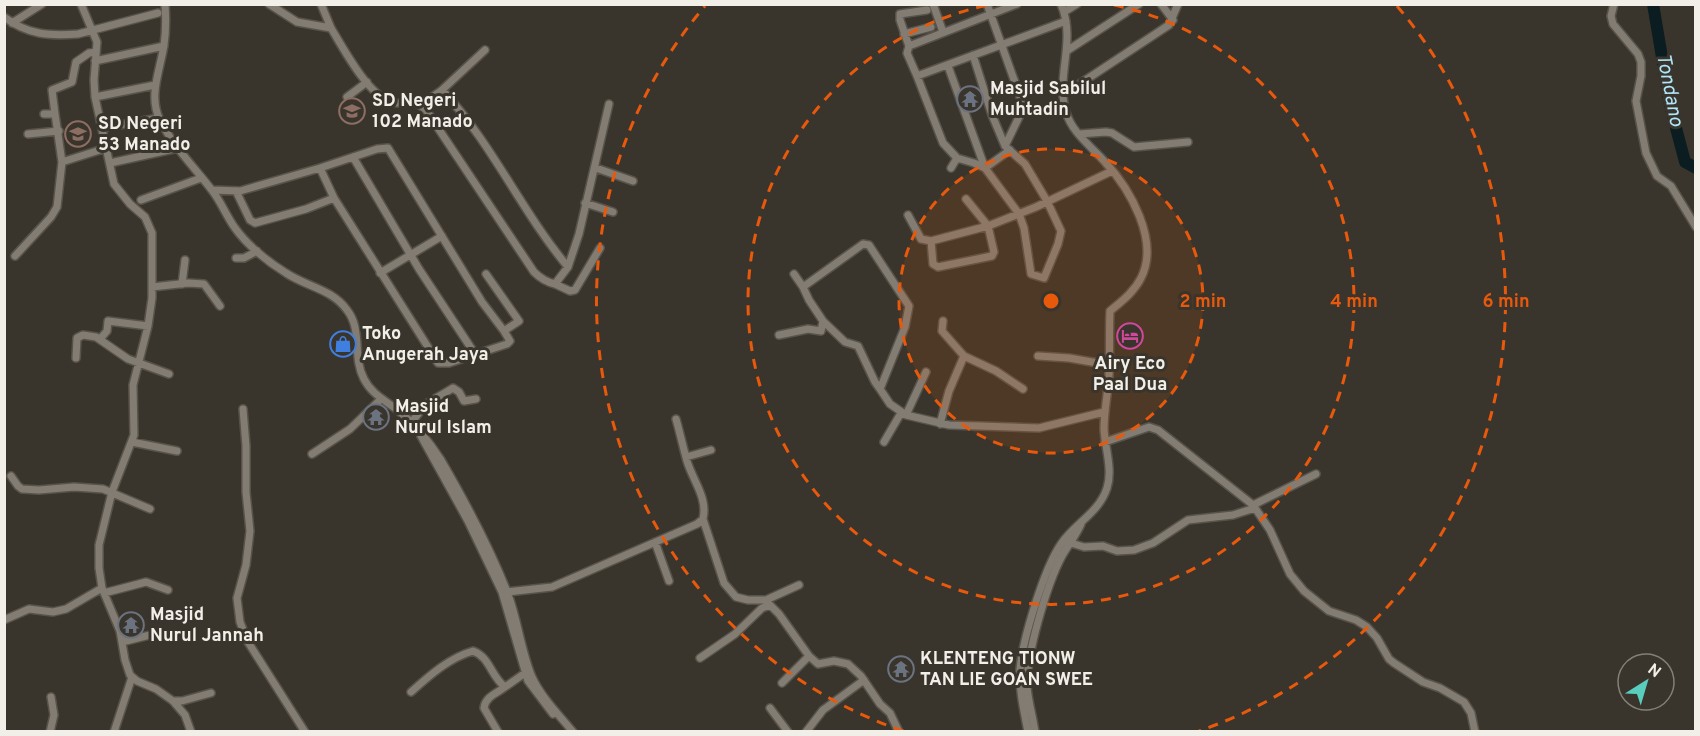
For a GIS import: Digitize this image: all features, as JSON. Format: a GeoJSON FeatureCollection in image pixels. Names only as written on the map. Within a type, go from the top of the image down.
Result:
{"type":"FeatureCollection","features":[{"type":"Feature","properties":{"kind":"street"},"geometry":{"type":"LineString","coordinates":[[12,23],[42,4]]}},
{"type":"Feature","properties":{"kind":"street"},"geometry":{"type":"LineString","coordinates":[[81,4],[97,42],[95,97],[114,184],[149,224],[152,233],[152,287],[148,326],[133,385],[132,442],[112,492],[99,545],[99,568],[103,590],[132,677],[173,701],[185,715],[191,732]]}},
{"type":"Feature","properties":{"kind":"street"},"geometry":{"type":"LineString","coordinates":[[165,4],[164,46],[155,85],[155,104],[159,118],[178,148],[212,190],[235,229],[257,251],[286,273],[329,292],[349,312],[357,333],[357,361],[361,374],[370,389],[399,411],[429,442],[472,516],[507,592],[532,675],[543,695],[573,732]]}},
{"type":"Feature","properties":{"kind":"street"},"geometry":{"type":"LineString","coordinates":[[269,4],[297,22],[331,28]]}},
{"type":"Feature","properties":{"kind":"street"},"geometry":{"type":"LineString","coordinates":[[321,4],[331,28],[353,65],[367,82],[388,100],[397,103],[413,101],[421,105],[439,128],[534,272],[545,282],[570,291],[575,290],[600,248]]}},
{"type":"Feature","properties":{"kind":"street"},"geometry":{"type":"LineString","coordinates":[[985,168],[1008,148],[1023,108],[1003,44],[987,4]]}},
{"type":"Feature","properties":{"kind":"street"},"geometry":{"type":"LineString","coordinates":[[909,46],[1017,4]]}},
{"type":"Feature","properties":{"kind":"street"},"geometry":{"type":"LineString","coordinates":[[1035,732],[1027,686],[1047,572],[1061,544],[1098,506],[1108,486],[1104,412],[1109,365],[1110,311],[1134,288],[1141,277],[1147,259],[1147,243],[1141,221],[1126,190],[1070,123],[1064,104],[1062,90],[1068,50],[1063,8],[1077,4]]}},
{"type":"Feature","properties":{"kind":"street"},"geometry":{"type":"LineString","coordinates":[[1068,50],[1139,4]]}},
{"type":"Feature","properties":{"kind":"street"},"geometry":{"type":"LineString","coordinates":[[1161,4],[1173,20]]}},
{"type":"Feature","properties":{"kind":"street"},"geometry":{"type":"LineString","coordinates":[[1062,90],[1078,85],[1169,25],[1178,4]]}},
{"type":"Feature","properties":{"kind":"street"},"geometry":{"type":"LineString","coordinates":[[1614,4],[1612,24],[1638,54],[1641,62],[1636,101],[1646,153],[1657,176],[1671,186],[1695,227]]}},
{"type":"Feature","properties":{"kind":"street"},"geometry":{"type":"LineString","coordinates":[[943,32],[930,7],[900,14],[909,46],[907,54],[938,134],[957,158],[985,168]]}},
{"type":"Feature","properties":{"kind":"street"},"geometry":{"type":"LineString","coordinates":[[4,17],[23,30],[47,34],[78,34],[158,13]]}},
{"type":"Feature","properties":{"kind":"street"},"geometry":{"type":"LineString","coordinates":[[917,76],[1066,21]]}},
{"type":"Feature","properties":{"kind":"street"},"geometry":{"type":"LineString","coordinates":[[904,34],[931,27]]}},
{"type":"Feature","properties":{"kind":"street"},"geometry":{"type":"LineString","coordinates":[[95,61],[164,46]]}},
{"type":"Feature","properties":{"kind":"street"},"geometry":{"type":"LineString","coordinates":[[421,105],[442,90],[485,50]]}},
{"type":"Feature","properties":{"kind":"street"},"geometry":{"type":"LineString","coordinates":[[15,255],[51,217],[57,207],[62,162],[52,90],[72,82],[76,62],[89,53],[96,52]]}},
{"type":"Feature","properties":{"kind":"street"},"geometry":{"type":"LineString","coordinates":[[948,66],[985,168],[1019,214],[1024,228],[1031,274],[1044,278],[1061,235],[1047,201],[1025,164],[1008,148],[992,115],[973,55]]}},
{"type":"Feature","properties":{"kind":"street"},"geometry":{"type":"LineString","coordinates":[[347,97],[367,82]]}},
{"type":"Feature","properties":{"kind":"street"},"geometry":{"type":"LineString","coordinates":[[95,97],[155,85]]}},
{"type":"Feature","properties":{"kind":"street"},"geometry":{"type":"LineString","coordinates":[[442,90],[474,127],[526,210],[568,267]]}},
{"type":"Feature","properties":{"kind":"street"},"geometry":{"type":"LineString","coordinates":[[555,284],[568,267],[579,234],[609,104]]}},
{"type":"Feature","properties":{"kind":"street"},"geometry":{"type":"LineString","coordinates":[[44,114],[55,114]]}},
{"type":"Feature","properties":{"kind":"street"},"geometry":{"type":"LineString","coordinates":[[102,128],[159,118]]}},
{"type":"Feature","properties":{"kind":"street"},"geometry":{"type":"LineString","coordinates":[[28,134],[59,131]]}},
{"type":"Feature","properties":{"kind":"street"},"geometry":{"type":"LineString","coordinates":[[1079,134],[1112,133],[1134,147],[1188,142]]}},
{"type":"Feature","properties":{"kind":"street"},"geometry":{"type":"LineString","coordinates":[[62,162],[106,148]]}},
{"type":"Feature","properties":{"kind":"street"},"geometry":{"type":"LineString","coordinates":[[110,163],[178,148]]}},
{"type":"Feature","properties":{"kind":"street"},"geometry":{"type":"LineString","coordinates":[[212,190],[236,191],[320,168],[377,149],[388,148],[482,302],[510,341],[449,363],[438,363],[334,198],[320,168]]}},
{"type":"Feature","properties":{"kind":"street"},"geometry":{"type":"LineString","coordinates":[[352,157],[410,255],[475,354]]}},
{"type":"Feature","properties":{"kind":"street"},"geometry":{"type":"LineString","coordinates":[[951,168],[957,158]]}},
{"type":"Feature","properties":{"kind":"street"},"geometry":{"type":"LineString","coordinates":[[596,168],[633,181]]}},
{"type":"Feature","properties":{"kind":"street"},"geometry":{"type":"LineString","coordinates":[[908,215],[921,239],[932,241],[988,226],[1019,214],[1112,171]]}},
{"type":"Feature","properties":{"kind":"street"},"geometry":{"type":"LineString","coordinates":[[141,200],[201,178]]}},
{"type":"Feature","properties":{"kind":"street"},"geometry":{"type":"LineString","coordinates":[[236,191],[250,220],[255,223],[306,209],[334,198]]}},
{"type":"Feature","properties":{"kind":"street"},"geometry":{"type":"LineString","coordinates":[[932,241],[933,264],[938,267],[991,257],[994,252],[988,226],[966,200]]}},
{"type":"Feature","properties":{"kind":"street"},"geometry":{"type":"LineString","coordinates":[[585,203],[613,212]]}},
{"type":"Feature","properties":{"kind":"street"},"geometry":{"type":"LineString","coordinates":[[380,273],[442,236]]}},
{"type":"Feature","properties":{"kind":"street"},"geometry":{"type":"LineString","coordinates":[[803,287],[863,244],[869,245],[909,306],[905,327],[880,389]]}},
{"type":"Feature","properties":{"kind":"street"},"geometry":{"type":"LineString","coordinates":[[236,258],[244,258],[257,251]]}},
{"type":"Feature","properties":{"kind":"street"},"geometry":{"type":"LineString","coordinates":[[182,284],[185,260]]}},
{"type":"Feature","properties":{"kind":"street"},"geometry":{"type":"LineString","coordinates":[[486,274],[519,321],[504,331]]}},
{"type":"Feature","properties":{"kind":"street"},"geometry":{"type":"LineString","coordinates":[[794,274],[823,321],[844,342],[858,346],[875,382],[890,404],[904,414],[940,424],[1029,429],[1054,426],[1104,412]]}},
{"type":"Feature","properties":{"kind":"street"},"geometry":{"type":"LineString","coordinates":[[152,287],[196,283],[206,285],[220,306]]}},
{"type":"Feature","properties":{"kind":"street"},"geometry":{"type":"LineString","coordinates":[[100,339],[106,334],[109,321],[148,326]]}},
{"type":"Feature","properties":{"kind":"street"},"geometry":{"type":"LineString","coordinates":[[779,335],[808,329],[821,331],[823,321]]}},
{"type":"Feature","properties":{"kind":"street"},"geometry":{"type":"LineString","coordinates":[[943,321],[942,331],[964,356],[996,371],[1023,389]]}},
{"type":"Feature","properties":{"kind":"street"},"geometry":{"type":"LineString","coordinates":[[76,358],[75,342],[78,337],[90,336],[100,339],[138,364],[169,374]]}},
{"type":"Feature","properties":{"kind":"street"},"geometry":{"type":"LineString","coordinates":[[940,424],[964,356]]}},
{"type":"Feature","properties":{"kind":"street"},"geometry":{"type":"LineString","coordinates":[[1038,356],[1069,358],[1109,365]]}},
{"type":"Feature","properties":{"kind":"street"},"geometry":{"type":"LineString","coordinates":[[884,442],[904,414],[926,372]]}},
{"type":"Feature","properties":{"kind":"street"},"geometry":{"type":"LineString","coordinates":[[411,423],[426,404],[453,388],[459,392],[464,401],[476,399]]}},
{"type":"Feature","properties":{"kind":"street"},"geometry":{"type":"LineString","coordinates":[[312,454],[350,429],[381,399]]}},
{"type":"Feature","properties":{"kind":"street"},"geometry":{"type":"LineString","coordinates":[[243,409],[250,531],[246,565],[237,598],[240,622],[248,642],[305,732]]}},
{"type":"Feature","properties":{"kind":"street"},"geometry":{"type":"LineString","coordinates":[[676,420],[686,457],[703,500],[705,510],[703,519],[724,583],[736,597],[748,600],[766,600],[799,585]]}},
{"type":"Feature","properties":{"kind":"street"},"geometry":{"type":"LineString","coordinates":[[1105,442],[1154,427],[1254,507],[1270,530],[1287,568],[1304,591],[1329,611],[1356,620],[1367,627],[1394,663],[1424,682],[1464,702],[1471,713],[1475,732]]}},
{"type":"Feature","properties":{"kind":"street"},"geometry":{"type":"LineString","coordinates":[[420,433],[468,520],[502,592],[525,673],[533,689],[567,732]]}},
{"type":"Feature","properties":{"kind":"street"},"geometry":{"type":"LineString","coordinates":[[132,442],[177,451]]}},
{"type":"Feature","properties":{"kind":"street"},"geometry":{"type":"LineString","coordinates":[[686,457],[711,450]]}},
{"type":"Feature","properties":{"kind":"street"},"geometry":{"type":"LineString","coordinates":[[1071,543],[1084,547],[1103,546],[1117,551],[1134,550],[1153,543],[1188,520],[1233,515],[1254,507],[1316,474]]}},
{"type":"Feature","properties":{"kind":"street"},"geometry":{"type":"LineString","coordinates":[[11,476],[22,489],[74,487],[103,489],[150,508]]}},
{"type":"Feature","properties":{"kind":"street"},"geometry":{"type":"LineString","coordinates":[[507,592],[552,587],[697,524],[703,519]]}},
{"type":"Feature","properties":{"kind":"street"},"geometry":{"type":"LineString","coordinates":[[1028,732],[1022,701],[1020,667],[1044,593],[1082,522]]}},
{"type":"Feature","properties":{"kind":"street"},"geometry":{"type":"LineString","coordinates":[[655,542],[669,581]]}},
{"type":"Feature","properties":{"kind":"street"},"geometry":{"type":"LineString","coordinates":[[4,620],[29,609],[53,612],[66,609],[103,590],[146,582],[168,590]]}},
{"type":"Feature","properties":{"kind":"street"},"geometry":{"type":"LineString","coordinates":[[700,658],[735,634],[762,608],[770,605],[809,656],[818,664],[834,661],[848,663],[864,680],[880,704],[890,713],[899,732]]}},
{"type":"Feature","properties":{"kind":"street"},"geometry":{"type":"LineString","coordinates":[[122,642],[154,634]]}},
{"type":"Feature","properties":{"kind":"street"},"geometry":{"type":"LineString","coordinates":[[411,692],[459,655],[473,651],[484,658],[500,684],[505,687]]}},
{"type":"Feature","properties":{"kind":"street"},"geometry":{"type":"LineString","coordinates":[[782,683],[809,656]]}},
{"type":"Feature","properties":{"kind":"street"},"geometry":{"type":"LineString","coordinates":[[498,732],[484,704],[490,696],[525,673]]}},
{"type":"Feature","properties":{"kind":"street"},"geometry":{"type":"LineString","coordinates":[[114,732],[132,677]]}},
{"type":"Feature","properties":{"kind":"street"},"geometry":{"type":"LineString","coordinates":[[806,732],[823,710],[864,680]]}},
{"type":"Feature","properties":{"kind":"street"},"geometry":{"type":"LineString","coordinates":[[173,701],[182,701],[211,693]]}},
{"type":"Feature","properties":{"kind":"street"},"geometry":{"type":"LineString","coordinates":[[50,732],[54,715],[51,697]]}},
{"type":"Feature","properties":{"kind":"street"},"geometry":{"type":"LineString","coordinates":[[770,708],[788,732]]}},
{"type":"Feature","properties":{"kind":"waterway","name":"Tondano"},"geometry":{"type":"LineString","coordinates":[[1653,4],[1670,105],[1685,162],[1696,168]]}},
{"type":"Feature","properties":{"kind":"place","name":"Masjid Sabilul Muhtadin"},"geometry":{"type":"Point","coordinates":[970,99]}},
{"type":"Feature","properties":{"kind":"place","name":"SD Negeri 102 Manado"},"geometry":{"type":"Point","coordinates":[352,111]}},
{"type":"Feature","properties":{"kind":"place","name":"SD Negeri 53 Manado"},"geometry":{"type":"Point","coordinates":[78,134]}},
{"type":"Feature","properties":{"kind":"place","name":"Airy Eco Paal Dua"},"geometry":{"type":"Point","coordinates":[1130,336]}},
{"type":"Feature","properties":{"kind":"place","name":"Toko Anugerah Jaya"},"geometry":{"type":"Point","coordinates":[343,344]}},
{"type":"Feature","properties":{"kind":"place","name":"Masjid Nurul Islam"},"geometry":{"type":"Point","coordinates":[376,417]}},
{"type":"Feature","properties":{"kind":"place","name":"Masjid Nurul Jannah"},"geometry":{"type":"Point","coordinates":[131,625]}},
{"type":"Feature","properties":{"kind":"place","name":"KLENTENG TIONW TAN LIE GOAN SWEE"},"geometry":{"type":"Point","coordinates":[901,669]}}]}
